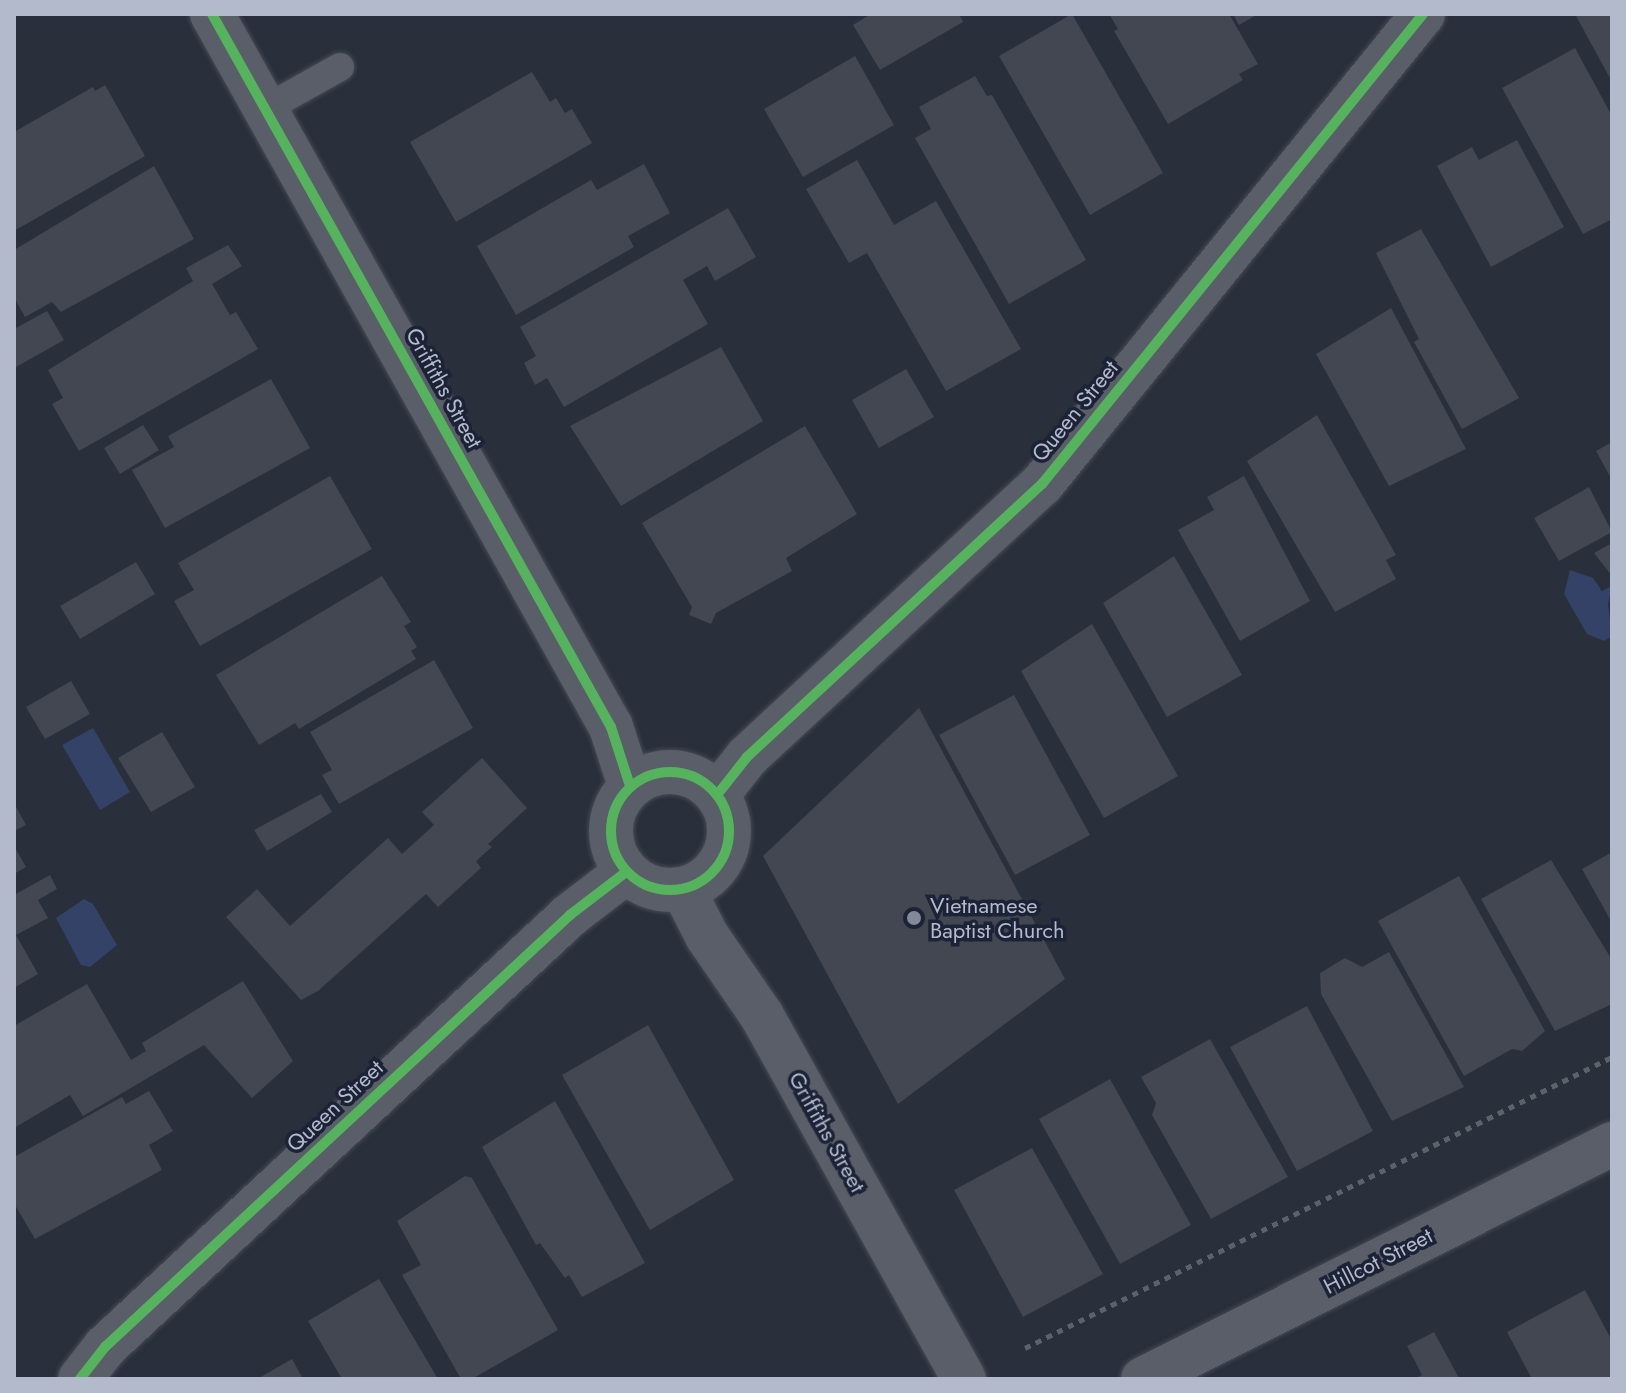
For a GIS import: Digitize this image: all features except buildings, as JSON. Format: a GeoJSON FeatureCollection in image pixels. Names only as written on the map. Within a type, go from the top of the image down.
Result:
{"type":"FeatureCollection","features":[{"type":"Feature","properties":{"kind":"street","name":"Griffiths Street"},"geometry":{"type":"LineString","coordinates":[[212,14],[611,727],[630,786]]}},
{"type":"Feature","properties":{"kind":"street","name":"Queen Street"},"geometry":{"type":"LineString","coordinates":[[717,795],[747,757],[1042,484],[1423,14]]}},
{"type":"Feature","properties":{"kind":"street"},"geometry":{"type":"LineString","coordinates":[[666,771],[695,778],[717,795],[728,823],[726,851],[716,868],[683,889],[662,890],[626,872],[613,852],[610,828],[615,804],[630,786],[666,771]]}},
{"type":"Feature","properties":{"kind":"street","name":"Queen Street"},"geometry":{"type":"LineString","coordinates":[[80,1379],[114,1338],[570,915],[626,872]]}},
{"type":"Feature","properties":{"kind":"street","name":"Griffiths Street"},"geometry":{"type":"LineString","coordinates":[[683,889],[707,936],[762,1016],[964,1379]]}},
{"type":"Feature","properties":{"kind":"street","name":"Hillcot Street"},"geometry":{"type":"LineString","coordinates":[[1143,1379],[1612,1144]]}},
{"type":"Feature","properties":{"kind":"lane"},"geometry":{"type":"LineString","coordinates":[[265,109],[340,67]]}},
{"type":"Feature","properties":{"kind":"path"},"geometry":{"type":"LineString","coordinates":[[1025,1348],[1612,1057]]}},
{"type":"Feature","properties":{"kind":"water"},"geometry":{"type":"Polygon","coordinates":[[[1570,570],[1593,578],[1602,591],[1612,586],[1608,604],[1612,636],[1604,641],[1587,634],[1564,594],[1570,570]]]}},
{"type":"Feature","properties":{"kind":"water"},"geometry":{"type":"Polygon","coordinates":[[[93,728],[130,792],[100,810],[62,745],[93,728]]]}},
{"type":"Feature","properties":{"kind":"water"},"geometry":{"type":"Polygon","coordinates":[[[84,899],[93,904],[117,945],[90,967],[81,965],[56,918],[84,899]]]}},
{"type":"Feature","properties":{"kind":"cycle path"},"geometry":{"type":"LineString","coordinates":[[212,14],[611,727],[630,786]]}},
{"type":"Feature","properties":{"kind":"cycle path"},"geometry":{"type":"LineString","coordinates":[[717,795],[747,757],[1042,484],[1423,14]]}},
{"type":"Feature","properties":{"kind":"cycle path"},"geometry":{"type":"LineString","coordinates":[[670,772],[693,776],[712,789],[725,808],[729,831],[725,854],[712,873],[693,886],[670,890],[647,886],[628,873],[615,854],[611,831],[615,808],[628,789],[647,776],[670,772]]}},
{"type":"Feature","properties":{"kind":"cycle path"},"geometry":{"type":"LineString","coordinates":[[80,1379],[105,1347],[570,915],[626,872]]}},
{"type":"Feature","properties":{"kind":"place","name":"Vietnamese Baptist Church"},"geometry":{"type":"Point","coordinates":[914,918]}}]}
